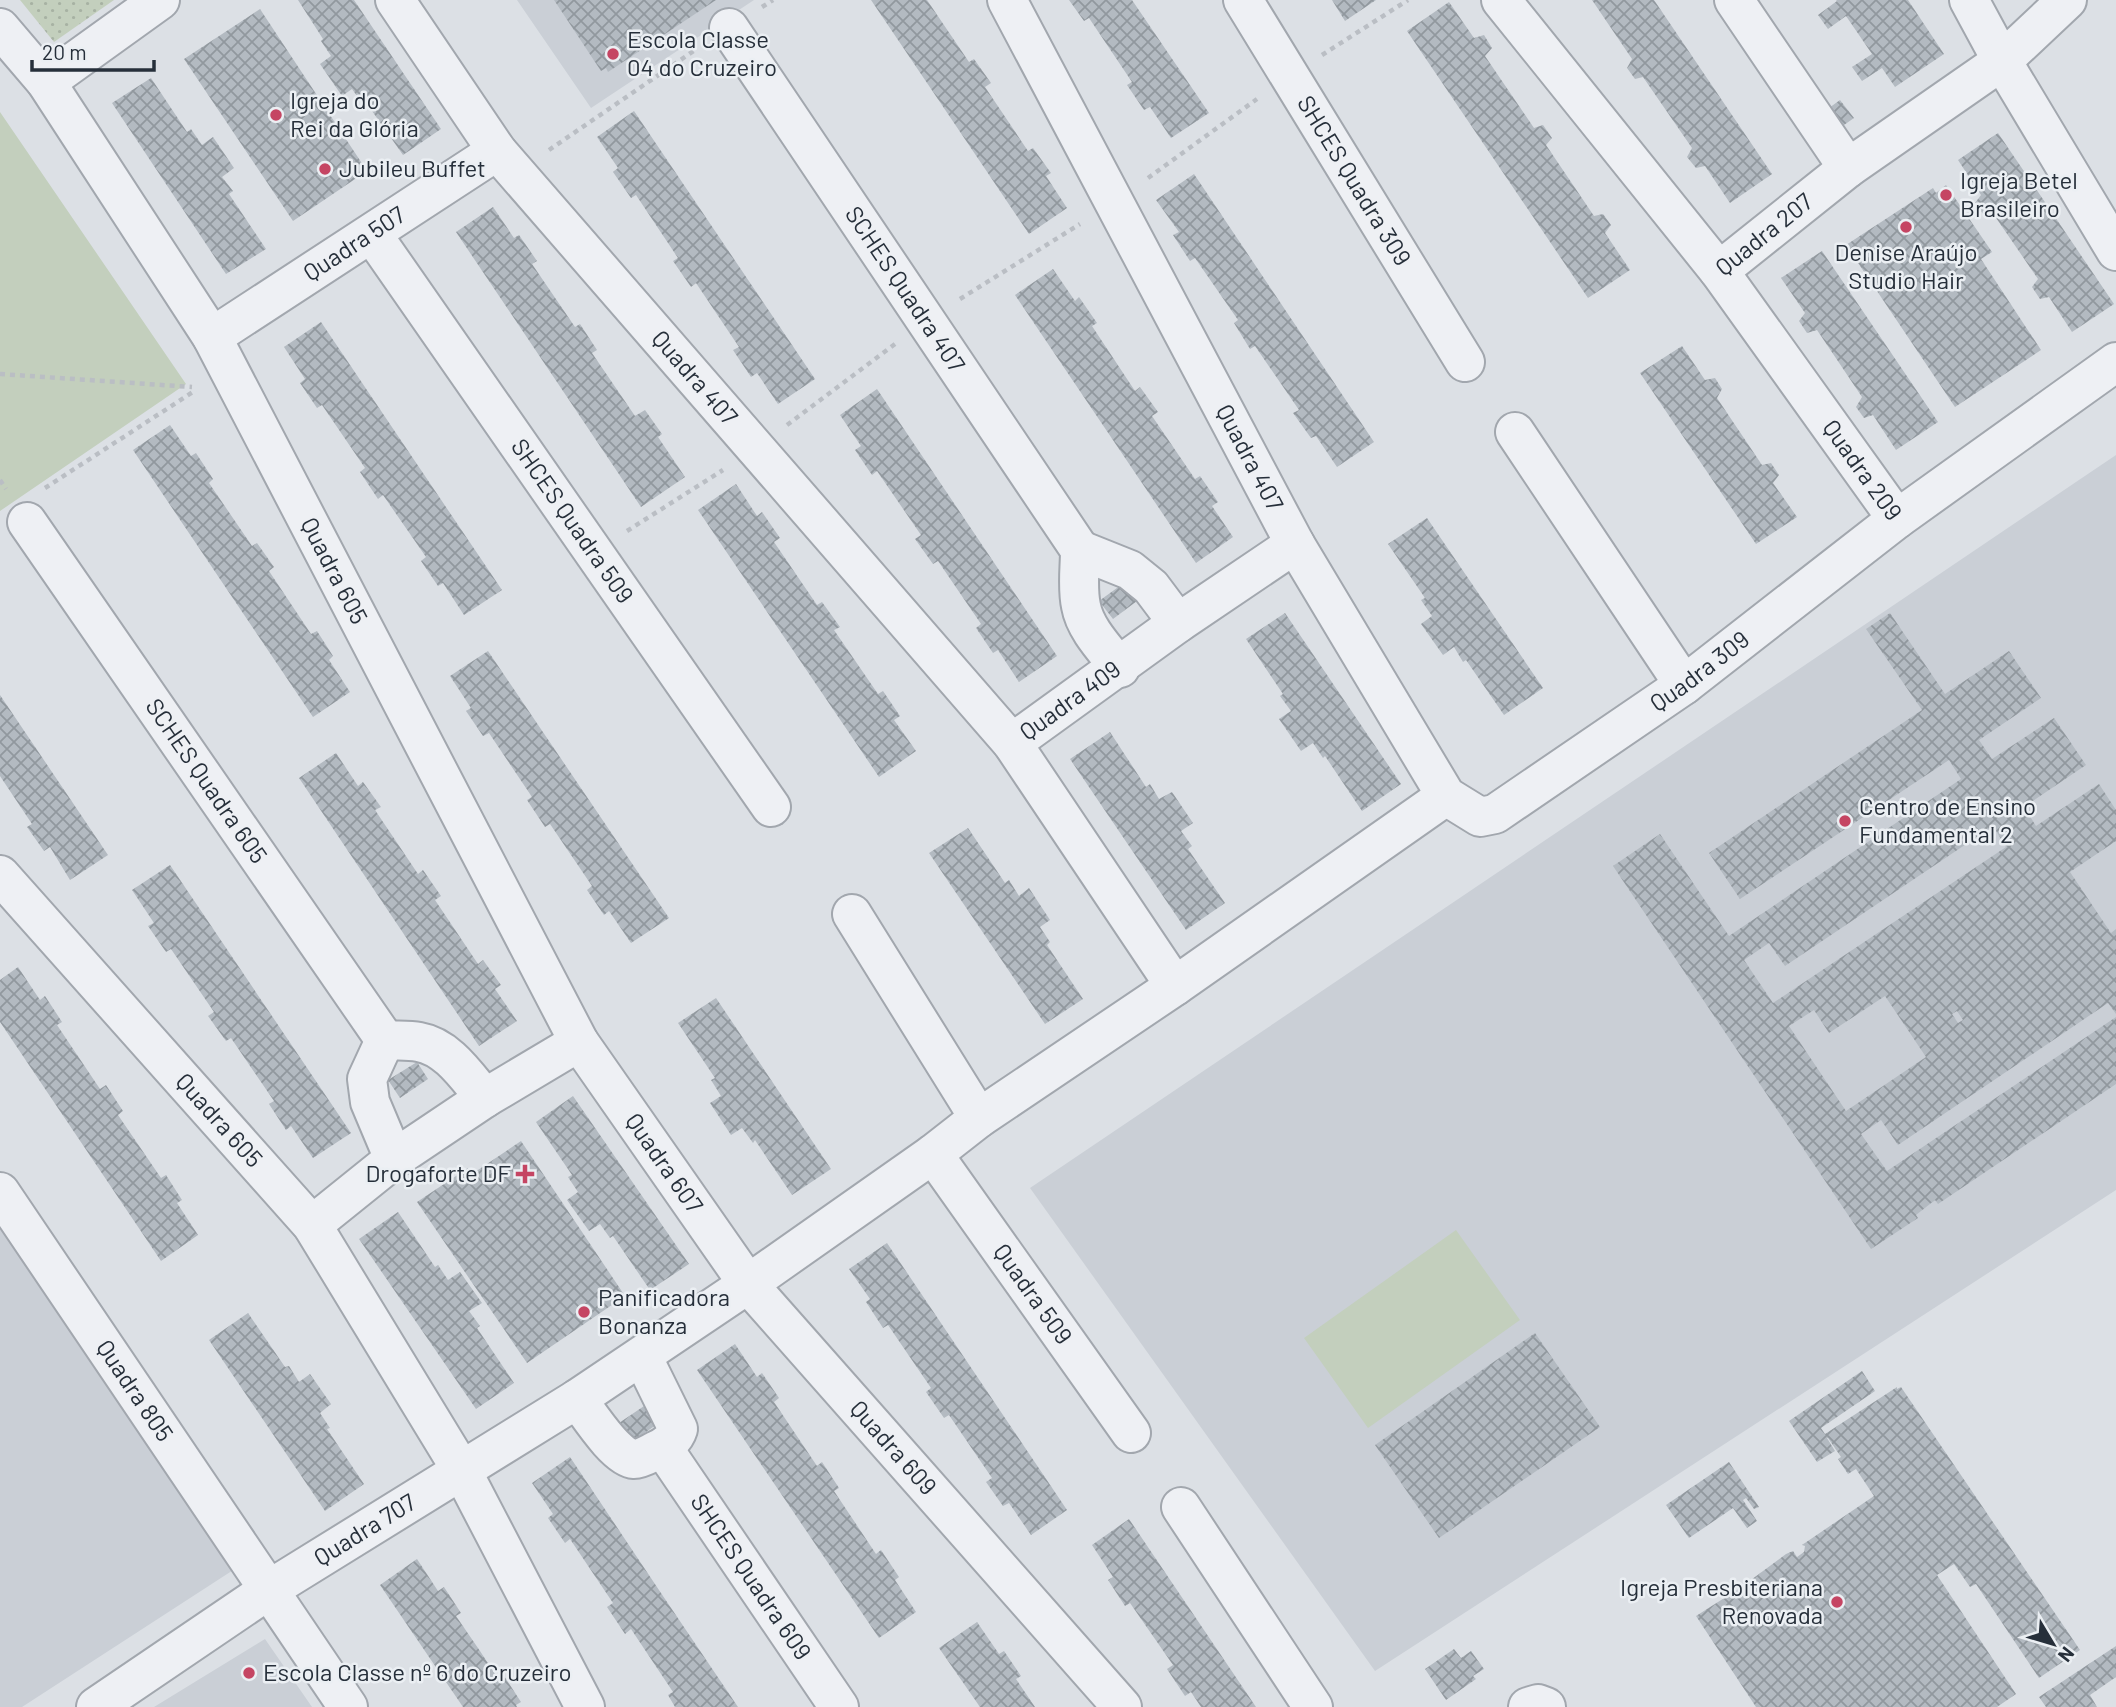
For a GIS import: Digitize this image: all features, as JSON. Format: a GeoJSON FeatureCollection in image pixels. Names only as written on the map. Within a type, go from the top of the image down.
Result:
{"type":"FeatureCollection","features":[{"type":"Feature","properties":{"kind":"street"},"geometry":{"type":"LineString","coordinates":[[46,82],[160,0]]}},
{"type":"Feature","properties":{"kind":"street","name":"Quadra 407"},"geometry":{"type":"LineString","coordinates":[[395,0],[506,162],[1012,744]]}},
{"type":"Feature","properties":{"kind":"street","name":"Quadra 407"},"geometry":{"type":"LineString","coordinates":[[1007,0],[1295,544]]}},
{"type":"Feature","properties":{"kind":"street","name":"SHCES Quadra 309"},"geometry":{"type":"LineString","coordinates":[[1243,0],[1465,362]]}},
{"type":"Feature","properties":{"kind":"street","name":"Quadra 207"},"geometry":{"type":"LineString","coordinates":[[1501,0],[1718,271],[1848,168],[2002,61],[2067,0]]}},
{"type":"Feature","properties":{"kind":"street"},"geometry":{"type":"LineString","coordinates":[[1734,0],[1848,168]]}},
{"type":"Feature","properties":{"kind":"street"},"geometry":{"type":"LineString","coordinates":[[1969,0],[2002,61],[2116,251]]}},
{"type":"Feature","properties":{"kind":"street","name":"Quadra 605"},"geometry":{"type":"LineString","coordinates":[[0,28],[46,82],[212,337],[579,1042]]}},
{"type":"Feature","properties":{"kind":"street","name":"SCHES Quadra 407"},"geometry":{"type":"LineString","coordinates":[[729,28],[1080,550]]}},
{"type":"Feature","properties":{"kind":"street","name":"Quadra 507"},"geometry":{"type":"LineString","coordinates":[[212,337],[372,234],[506,162]]}},
{"type":"Feature","properties":{"kind":"street","name":"SHCES Quadra 509"},"geometry":{"type":"LineString","coordinates":[[372,234],[771,807]]}},
{"type":"Feature","properties":{"kind":"street","name":"Quadra 209"},"geometry":{"type":"LineString","coordinates":[[1718,271],[1897,519],[2116,362]]}},
{"type":"Feature","properties":{"kind":"street"},"geometry":{"type":"LineString","coordinates":[[1515,432],[1684,685]]}},
{"type":"Feature","properties":{"kind":"street","name":"SCHES Quadra 605"},"geometry":{"type":"LineString","coordinates":[[33,507],[385,1040]]}},
{"type":"Feature","properties":{"kind":"street","name":"Quadra 309"},"geometry":{"type":"LineString","coordinates":[[1446,796],[1480,817],[1495,814],[1684,685],[1897,519]]}},
{"type":"Feature","properties":{"kind":"street"},"geometry":{"type":"LineString","coordinates":[[462,1471],[578,1399],[748,1284],[933,1154],[979,1118],[1175,986],[1446,796],[1295,544]]}},
{"type":"Feature","properties":{"kind":"street","name":"Quadra 409"},"geometry":{"type":"LineString","coordinates":[[1175,986],[1012,744],[1178,623],[1295,544]]}},
{"type":"Feature","properties":{"kind":"street"},"geometry":{"type":"LineString","coordinates":[[1120,667],[1092,630],[1081,609],[1080,550],[1130,570],[1151,587],[1178,623]]}},
{"type":"Feature","properties":{"kind":"street","name":"Quadra 605"},"geometry":{"type":"LineString","coordinates":[[0,875],[312,1225]]}},
{"type":"Feature","properties":{"kind":"street"},"geometry":{"type":"LineString","coordinates":[[852,914],[979,1118]]}},
{"type":"Feature","properties":{"kind":"street"},"geometry":{"type":"LineString","coordinates":[[394,1159],[370,1102],[367,1079],[385,1040],[418,1042],[433,1046],[450,1058],[485,1098]]}},
{"type":"Feature","properties":{"kind":"street"},"geometry":{"type":"LineString","coordinates":[[579,1042],[485,1098],[394,1159],[312,1225],[462,1471],[585,1707]]}},
{"type":"Feature","properties":{"kind":"street","name":"Quadra 607"},"geometry":{"type":"LineString","coordinates":[[579,1042],[748,1284]]}},
{"type":"Feature","properties":{"kind":"street","name":"Quadra 509"},"geometry":{"type":"LineString","coordinates":[[933,1154],[1131,1433]]}},
{"type":"Feature","properties":{"kind":"street","name":"Quadra 805"},"geometry":{"type":"LineString","coordinates":[[0,1192],[348,1707]]}},
{"type":"Feature","properties":{"kind":"street","name":"Quadra 609"},"geometry":{"type":"LineString","coordinates":[[748,1284],[1122,1707]]}},
{"type":"Feature","properties":{"kind":"street"},"geometry":{"type":"LineString","coordinates":[[578,1399],[603,1435],[627,1457],[639,1458],[663,1448],[678,1429],[642,1356]]}},
{"type":"Feature","properties":{"kind":"street","name":"SHCES Quadra 609"},"geometry":{"type":"LineString","coordinates":[[663,1448],[839,1707]]}},
{"type":"Feature","properties":{"kind":"street","name":"Quadra 707"},"geometry":{"type":"LineString","coordinates":[[270,1589],[462,1471]]}},
{"type":"Feature","properties":{"kind":"street"},"geometry":{"type":"LineString","coordinates":[[1181,1507],[1313,1707]]}},
{"type":"Feature","properties":{"kind":"street"},"geometry":{"type":"LineString","coordinates":[[96,1707],[270,1589]]}},
{"type":"Feature","properties":{"kind":"street"},"geometry":{"type":"LineString","coordinates":[[1528,1707],[1538,1704],[1546,1707]]}},
{"type":"Feature","properties":{"kind":"path"},"geometry":{"type":"LineString","coordinates":[[506,162],[773,0]]}},
{"type":"Feature","properties":{"kind":"path"},"geometry":{"type":"LineString","coordinates":[[593,552],[756,449],[926,320],[1114,203],[1289,76],[1408,0]]}},
{"type":"Feature","properties":{"kind":"path"},"geometry":{"type":"LineString","coordinates":[[0,374],[200,387],[33,507]]}},
{"type":"Feature","properties":{"kind":"shaded area","name":"Escola Classe 04 do Cruzeiro"},"geometry":{"type":"Polygon","coordinates":[[[517,0],[754,0],[591,108],[517,0]]]}},
{"type":"Feature","properties":{"kind":"shaded area","name":"Centro de Ensino Fundamental 2"},"geometry":{"type":"Polygon","coordinates":[[[2116,455],[2116,1190],[1375,1671],[1030,1188],[2116,455]]]}},
{"type":"Feature","properties":{"kind":"shaded area"},"geometry":{"type":"Polygon","coordinates":[[[0,1208],[241,1565],[22,1707],[0,1707],[0,1208]]]}},
{"type":"Feature","properties":{"kind":"shaded area","name":"Escola Classe nº 6 do Cruzeiro"},"geometry":{"type":"Polygon","coordinates":[[[265,1639],[312,1707],[154,1707],[265,1639]]]}},
{"type":"Feature","properties":{"kind":"green space"},"geometry":{"type":"Polygon","coordinates":[[[20,0],[114,0],[54,42],[20,0]]]}},
{"type":"Feature","properties":{"kind":"green space"},"geometry":{"type":"Polygon","coordinates":[[[0,112],[186,384],[0,511],[0,112]]]}},
{"type":"Feature","properties":{"kind":"green space"},"geometry":{"type":"Polygon","coordinates":[[[1456,1230],[1520,1320],[1368,1428],[1304,1338],[1456,1230]]]}},
{"type":"Feature","properties":{"kind":"building"},"geometry":{"type":"Polygon","coordinates":[[[298,0],[354,0],[441,129],[403,155],[365,101],[362,103],[352,89],[342,96],[320,64],[331,56],[298,0]]]}},
{"type":"Feature","properties":{"kind":"building"},"geometry":{"type":"Polygon","coordinates":[[[554,0],[716,0],[608,72],[606,68],[601,71],[554,0]]]}},
{"type":"Feature","properties":{"kind":"building"},"geometry":{"type":"Polygon","coordinates":[[[871,0],[927,0],[969,62],[974,59],[991,83],[985,87],[1028,151],[1033,148],[1051,173],[1046,176],[1067,208],[1029,234],[871,0]]]}},
{"type":"Feature","properties":{"kind":"building"},"geometry":{"type":"Polygon","coordinates":[[[1069,0],[1132,0],[1209,113],[1171,138],[1150,107],[1144,110],[1127,85],[1132,82],[1089,18],[1084,21],[1069,0]]]}},
{"type":"Feature","properties":{"kind":"building"},"geometry":{"type":"Polygon","coordinates":[[[1332,0],[1376,0],[1345,21],[1332,0]]]}},
{"type":"Feature","properties":{"kind":"building"},"geometry":{"type":"Polygon","coordinates":[[[1592,0],[1654,0],[1772,174],[1730,203],[1705,166],[1696,168],[1687,157],[1692,148],[1643,77],[1635,79],[1627,68],[1632,59],[1592,0]]]}},
{"type":"Feature","properties":{"kind":"building"},"geometry":{"type":"Polygon","coordinates":[[[1836,0],[1908,0],[1944,54],[1895,87],[1882,68],[1862,81],[1852,67],[1872,54],[1846,16],[1828,29],[1818,15],[1836,0]]]}},
{"type":"Feature","properties":{"kind":"building"},"geometry":{"type":"Polygon","coordinates":[[[1449,2],[1474,38],[1484,35],[1492,48],[1485,56],[1534,128],[1543,125],[1552,138],[1546,145],[1594,216],[1603,214],[1611,225],[1605,233],[1630,270],[1588,298],[1407,31],[1449,2]]]}},
{"type":"Feature","properties":{"kind":"building","name":"Igreja do Rei da Glória"},"geometry":{"type":"Polygon","coordinates":[[[260,9],[367,171],[293,221],[184,59],[260,9]]]}},
{"type":"Feature","properties":{"kind":"building"},"geometry":{"type":"Polygon","coordinates":[[[151,78],[187,132],[191,129],[202,145],[213,137],[234,168],[222,177],[233,191],[229,194],[266,249],[226,274],[112,103],[151,78]]]}},
{"type":"Feature","properties":{"kind":"building"},"geometry":{"type":"Polygon","coordinates":[[[1840,100],[1854,118],[1824,139],[1811,121],[1840,100]]]}},
{"type":"Feature","properties":{"kind":"building"},"geometry":{"type":"Polygon","coordinates":[[[634,111],[815,379],[778,404],[757,373],[751,377],[733,350],[739,347],[696,283],[691,287],[673,261],[678,258],[636,195],[631,198],[613,172],[618,168],[597,137],[634,111]]]}},
{"type":"Feature","properties":{"kind":"building"},"geometry":{"type":"Polygon","coordinates":[[[1998,133],[2114,304],[2072,332],[2049,297],[2040,299],[2032,287],[2038,279],[1992,212],[1983,214],[1975,203],[1981,195],[1958,160],[1998,133]]]}},
{"type":"Feature","properties":{"kind":"building"},"geometry":{"type":"Polygon","coordinates":[[[1194,174],[1374,442],[1337,467],[1316,436],[1311,438],[1293,413],[1299,410],[1255,346],[1250,349],[1234,323],[1238,320],[1195,258],[1190,261],[1173,235],[1179,232],[1156,200],[1194,174]]]}},
{"type":"Feature","properties":{"kind":"building"},"geometry":{"type":"Polygon","coordinates":[[[1946,185],[1992,252],[1981,259],[2041,350],[1955,407],[1846,245],[1933,188],[1936,193],[1946,185]]]}},
{"type":"Feature","properties":{"kind":"building"},"geometry":{"type":"Polygon","coordinates":[[[493,207],[514,238],[519,235],[537,261],[532,264],[575,327],[580,324],[597,350],[592,353],[635,416],[645,410],[662,434],[658,437],[685,477],[641,507],[456,232],[493,207]]]}},
{"type":"Feature","properties":{"kind":"building"},"geometry":{"type":"Polygon","coordinates":[[[1822,251],[1938,422],[1896,450],[1873,415],[1864,418],[1856,407],[1862,397],[1817,330],[1807,333],[1799,321],[1805,313],[1781,278],[1822,251]]]}},
{"type":"Feature","properties":{"kind":"building"},"geometry":{"type":"Polygon","coordinates":[[[1053,269],[1075,301],[1079,297],[1097,323],[1092,326],[1135,391],[1140,387],[1158,412],[1152,416],[1195,479],[1200,476],[1218,502],[1212,506],[1233,537],[1196,563],[1015,295],[1053,269]]]}},
{"type":"Feature","properties":{"kind":"building"},"geometry":{"type":"Polygon","coordinates":[[[321,322],[502,590],[464,615],[443,583],[438,586],[421,561],[426,557],[383,495],[378,499],[360,472],[365,468],[322,405],[317,408],[300,383],[305,379],[284,347],[321,322]]]}},
{"type":"Feature","properties":{"kind":"building"},"geometry":{"type":"Polygon","coordinates":[[[1682,346],[1705,380],[1715,378],[1722,389],[1717,398],[1762,465],[1771,463],[1779,475],[1773,483],[1797,517],[1756,544],[1640,373],[1682,346]]]}},
{"type":"Feature","properties":{"kind":"building"},"geometry":{"type":"Polygon","coordinates":[[[877,389],[1057,656],[1019,682],[998,650],[993,653],[976,628],[981,624],[938,561],[933,564],[915,539],[921,535],[877,471],[872,475],[855,450],[861,446],[840,415],[877,389]]]}},
{"type":"Feature","properties":{"kind":"building"},"geometry":{"type":"Polygon","coordinates":[[[170,425],[191,456],[196,453],[213,479],[209,483],[252,546],[257,543],[274,567],[269,571],[311,634],[317,631],[333,656],[329,660],[350,692],[313,717],[133,450],[170,425]]]}},
{"type":"Feature","properties":{"kind":"building"},"geometry":{"type":"Polygon","coordinates":[[[736,484],[757,516],[762,512],[780,538],[774,542],[817,605],[822,602],[840,627],[834,630],[878,694],[883,691],[900,716],[894,720],[916,751],[879,777],[698,510],[736,484]]]}},
{"type":"Feature","properties":{"kind":"building"},"geometry":{"type":"Polygon","coordinates":[[[1427,518],[1543,688],[1504,715],[1466,660],[1463,662],[1454,647],[1443,655],[1421,624],[1432,616],[1421,600],[1425,598],[1388,544],[1427,518]]]}},
{"type":"Feature","properties":{"kind":"building"},"geometry":{"type":"Polygon","coordinates":[[[1128,580],[1141,598],[1113,619],[1099,601],[1128,580]]]}},
{"type":"Feature","properties":{"kind":"building"},"geometry":{"type":"Polygon","coordinates":[[[1285,613],[1401,784],[1362,811],[1325,756],[1323,758],[1313,743],[1301,751],[1279,719],[1291,711],[1280,696],[1283,694],[1246,639],[1285,613]]]}},
{"type":"Feature","properties":{"kind":"building"},"geometry":{"type":"Polygon","coordinates":[[[1890,613],[1945,694],[2009,651],[2041,698],[1979,740],[1992,759],[2054,718],[2086,765],[2024,807],[2036,826],[2099,784],[2116,810],[2116,841],[2070,872],[2111,933],[2116,929],[2116,1014],[2108,1003],[1898,1145],[1881,1120],[1861,1134],[1887,1171],[2116,1017],[2116,1084],[1938,1204],[1935,1200],[1916,1215],[1918,1218],[1871,1249],[1613,866],[1660,834],[1729,936],[1961,779],[1949,760],[1740,899],[1709,853],[1922,710],[1866,629],[1890,613]],[[1993,826],[1785,966],[1769,943],[1744,960],[1773,1003],[2006,847],[1993,826]],[[1885,996],[1829,1033],[1814,1010],[1789,1026],[1846,1111],[1926,1057],[1885,996]],[[1957,1011],[1952,1014],[1958,1023],[1963,1020],[1957,1011]]]}},
{"type":"Feature","properties":{"kind":"building"},"geometry":{"type":"Polygon","coordinates":[[[488,651],[669,918],[631,943],[609,911],[604,915],[587,890],[592,886],[550,824],[545,827],[527,800],[532,797],[489,733],[483,736],[466,711],[471,708],[450,676],[488,651]]]}},
{"type":"Feature","properties":{"kind":"building"},"geometry":{"type":"Polygon","coordinates":[[[0,695],[108,855],[70,880],[50,847],[44,851],[27,827],[32,824],[0,776],[0,695]]]}},
{"type":"Feature","properties":{"kind":"building"},"geometry":{"type":"Polygon","coordinates":[[[1110,732],[1146,787],[1150,784],[1159,799],[1172,792],[1193,823],[1181,831],[1192,846],[1188,849],[1225,903],[1186,930],[1070,759],[1110,732]]]}},
{"type":"Feature","properties":{"kind":"building"},"geometry":{"type":"Polygon","coordinates":[[[336,753],[358,786],[363,782],[381,807],[375,810],[418,874],[423,870],[441,896],[435,900],[478,964],[483,960],[501,985],[495,989],[517,1021],[479,1046],[299,778],[336,753]]]}},
{"type":"Feature","properties":{"kind":"building"},"geometry":{"type":"Polygon","coordinates":[[[968,828],[1005,883],[1009,880],[1019,896],[1029,888],[1050,920],[1040,927],[1050,942],[1047,945],[1083,999],[1045,1024],[929,853],[968,828]]]}},
{"type":"Feature","properties":{"kind":"building"},"geometry":{"type":"Polygon","coordinates":[[[170,865],[351,1133],[313,1158],[291,1126],[286,1130],[269,1104],[274,1101],[231,1038],[226,1041],[208,1016],[214,1012],[171,949],[166,952],[148,926],[154,923],[132,890],[170,865]]]}},
{"type":"Feature","properties":{"kind":"building"},"geometry":{"type":"Polygon","coordinates":[[[18,967],[40,1000],[45,996],[62,1022],[57,1025],[100,1089],[106,1085],[123,1111],[118,1115],[161,1178],[166,1175],[182,1200],[177,1203],[198,1235],[161,1261],[0,1022],[0,980],[18,967]]]}},
{"type":"Feature","properties":{"kind":"building"},"geometry":{"type":"Polygon","coordinates":[[[716,998],[831,1169],[792,1195],[755,1140],[753,1143],[742,1128],[731,1135],[710,1103],[721,1096],[711,1080],[715,1078],[678,1023],[716,998]]]}},
{"type":"Feature","properties":{"kind":"building"},"geometry":{"type":"Polygon","coordinates":[[[417,1062],[428,1079],[400,1098],[388,1080],[417,1062]]]}},
{"type":"Feature","properties":{"kind":"building"},"geometry":{"type":"Polygon","coordinates":[[[573,1096],[689,1264],[650,1290],[613,1236],[610,1238],[600,1224],[589,1231],[567,1200],[578,1192],[568,1177],[572,1175],[536,1122],[573,1096]]]}},
{"type":"Feature","properties":{"kind":"building"},"geometry":{"type":"Polygon","coordinates":[[[521,1141],[625,1296],[527,1363],[417,1202],[468,1168],[472,1174],[521,1141]]]}},
{"type":"Feature","properties":{"kind":"building"},"geometry":{"type":"Polygon","coordinates":[[[398,1212],[435,1267],[438,1265],[448,1280],[460,1272],[482,1303],[469,1311],[480,1326],[477,1328],[514,1383],[476,1409],[359,1239],[398,1212]]]}},
{"type":"Feature","properties":{"kind":"building"},"geometry":{"type":"Polygon","coordinates":[[[887,1243],[1067,1510],[1031,1535],[1009,1503],[1003,1506],[986,1482],[992,1478],[949,1415],[944,1418],[926,1392],[931,1388],[888,1325],[883,1328],[866,1302],[870,1299],[849,1269],[887,1243]]]}},
{"type":"Feature","properties":{"kind":"building"},"geometry":{"type":"Polygon","coordinates":[[[248,1313],[285,1367],[289,1366],[299,1382],[310,1374],[331,1404],[320,1413],[330,1428],[327,1429],[364,1484],[325,1511],[209,1340],[248,1313]]]}},
{"type":"Feature","properties":{"kind":"building"},"geometry":{"type":"Polygon","coordinates":[[[1535,1333],[1600,1427],[1439,1538],[1375,1445],[1535,1333]]]}},
{"type":"Feature","properties":{"kind":"building"},"geometry":{"type":"Polygon","coordinates":[[[735,1344],[757,1377],[762,1373],[779,1398],[774,1402],[817,1466],[822,1462],[839,1488],[834,1491],[876,1554],[881,1550],[899,1577],[895,1580],[916,1612],[879,1638],[697,1370],[735,1344]]]}},
{"type":"Feature","properties":{"kind":"building","name":"Igreja Presbiteriana Renovada"},"geometry":{"type":"Polygon","coordinates":[[[1862,1371],[1875,1391],[1821,1428],[1825,1434],[1897,1387],[1901,1387],[2080,1650],[2039,1678],[1976,1584],[1970,1587],[1954,1564],[1937,1575],[2016,1694],[1997,1707],[1756,1707],[1696,1616],[1786,1554],[1793,1551],[1797,1557],[1804,1552],[1805,1546],[1802,1545],[1874,1496],[1856,1469],[1848,1474],[1838,1459],[1841,1457],[1828,1438],[1835,1451],[1817,1462],[1789,1421],[1862,1371]]]}},
{"type":"Feature","properties":{"kind":"building"},"geometry":{"type":"Polygon","coordinates":[[[647,1404],[660,1422],[632,1442],[619,1423],[647,1404]]]}},
{"type":"Feature","properties":{"kind":"building"},"geometry":{"type":"Polygon","coordinates":[[[570,1457],[738,1707],[675,1707],[668,1695],[673,1692],[631,1629],[625,1634],[607,1607],[613,1603],[570,1539],[565,1543],[548,1518],[553,1514],[532,1483],[570,1457]]]}},
{"type":"Feature","properties":{"kind":"building"},"geometry":{"type":"Polygon","coordinates":[[[1729,1462],[1759,1507],[1754,1509],[1746,1498],[1743,1500],[1757,1521],[1747,1528],[1733,1508],[1689,1538],[1666,1505],[1729,1462]]]}},
{"type":"Feature","properties":{"kind":"building"},"geometry":{"type":"Polygon","coordinates":[[[1129,1519],[1256,1707],[1201,1707],[1191,1692],[1185,1696],[1167,1669],[1173,1665],[1130,1603],[1125,1606],[1108,1580],[1113,1577],[1092,1545],[1129,1519]]]}},
{"type":"Feature","properties":{"kind":"building"},"geometry":{"type":"Polygon","coordinates":[[[417,1559],[438,1591],[444,1587],[461,1613],[456,1616],[499,1680],[504,1676],[521,1702],[517,1707],[463,1707],[380,1585],[417,1559]]]}},
{"type":"Feature","properties":{"kind":"building"},"geometry":{"type":"Polygon","coordinates":[[[977,1622],[999,1654],[1004,1651],[1021,1676],[1016,1679],[1035,1707],[980,1707],[939,1648],[977,1622]]]}},
{"type":"Feature","properties":{"kind":"building"},"geometry":{"type":"Polygon","coordinates":[[[2116,1646],[2116,1677],[2090,1695],[2097,1707],[2046,1707],[2039,1697],[2116,1646]]]}},
{"type":"Feature","properties":{"kind":"building"},"geometry":{"type":"Polygon","coordinates":[[[1454,1649],[1461,1658],[1471,1651],[1484,1669],[1473,1676],[1476,1679],[1446,1700],[1425,1669],[1454,1649]]]}},
{"type":"Feature","properties":{"kind":"place","name":"Escola Classe 04 do Cruzeiro"},"geometry":{"type":"Point","coordinates":[613,54]}},
{"type":"Feature","properties":{"kind":"place","name":"Igreja do Rei da Glória"},"geometry":{"type":"Point","coordinates":[276,115]}},
{"type":"Feature","properties":{"kind":"place","name":"Jubileu Buffet"},"geometry":{"type":"Point","coordinates":[325,169]}},
{"type":"Feature","properties":{"kind":"place","name":"Igreja Betel Brasileiro"},"geometry":{"type":"Point","coordinates":[1946,195]}},
{"type":"Feature","properties":{"kind":"place","name":"Denise Araújo Studio Hair"},"geometry":{"type":"Point","coordinates":[1906,227]}},
{"type":"Feature","properties":{"kind":"place","name":"Centro de Ensino Fundamental 2"},"geometry":{"type":"Point","coordinates":[1845,821]}},
{"type":"Feature","properties":{"kind":"place","name":"Drogaforte DF"},"geometry":{"type":"Point","coordinates":[525,1174]}},
{"type":"Feature","properties":{"kind":"place","name":"Panificadora Bonanza"},"geometry":{"type":"Point","coordinates":[584,1312]}},
{"type":"Feature","properties":{"kind":"place","name":"Igreja Presbiteriana Renovada"},"geometry":{"type":"Point","coordinates":[1837,1602]}},
{"type":"Feature","properties":{"kind":"place","name":"Escola Classe nº 6 do Cruzeiro"},"geometry":{"type":"Point","coordinates":[249,1673]}}]}
